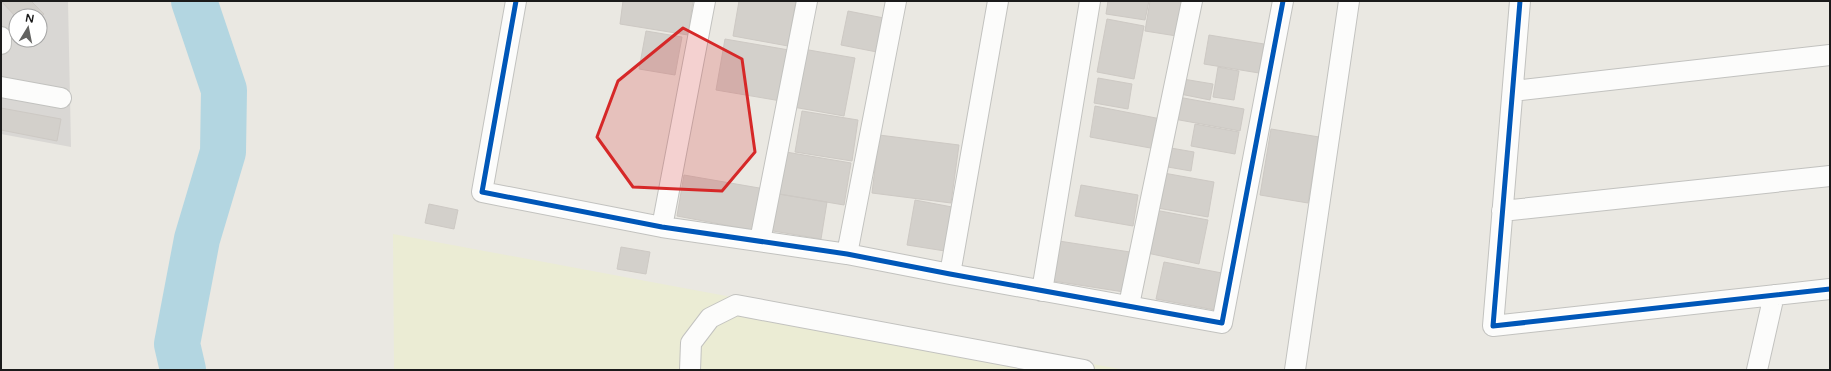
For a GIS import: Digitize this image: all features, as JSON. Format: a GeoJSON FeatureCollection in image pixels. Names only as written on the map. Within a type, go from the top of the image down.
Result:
{"type":"FeatureCollection","features":[{"type":"Feature","properties":{"kind":"street"},"geometry":{"type":"LineString","coordinates":[[516,1],[482,192],[662,227],[847,254],[1222,323],[1283,1]]}},
{"type":"Feature","properties":{"kind":"street"},"geometry":{"type":"LineString","coordinates":[[662,227],[705,1]]}},
{"type":"Feature","properties":{"kind":"street"},"geometry":{"type":"LineString","coordinates":[[760,241],[807,1]]}},
{"type":"Feature","properties":{"kind":"street"},"geometry":{"type":"LineString","coordinates":[[847,254],[896,1]]}},
{"type":"Feature","properties":{"kind":"street"},"geometry":{"type":"LineString","coordinates":[[950,274],[998,1]]}},
{"type":"Feature","properties":{"kind":"street"},"geometry":{"type":"LineString","coordinates":[[1042,291],[1090,1]]}},
{"type":"Feature","properties":{"kind":"street"},"geometry":{"type":"LineString","coordinates":[[1129,305],[1192,1]]}},
{"type":"Feature","properties":{"kind":"street"},"geometry":{"type":"LineString","coordinates":[[1295,370],[1349,1]]}},
{"type":"Feature","properties":{"kind":"street"},"geometry":{"type":"LineString","coordinates":[[1520,1],[1493,326],[1830,289]]}},
{"type":"Feature","properties":{"kind":"street"},"geometry":{"type":"LineString","coordinates":[[1,37],[1,44]]}},
{"type":"Feature","properties":{"kind":"street"},"geometry":{"type":"LineString","coordinates":[[1513,91],[1830,55]]}},
{"type":"Feature","properties":{"kind":"street"},"geometry":{"type":"LineString","coordinates":[[1,87],[61,98]]}},
{"type":"Feature","properties":{"kind":"street"},"geometry":{"type":"LineString","coordinates":[[1502,211],[1830,176]]}},
{"type":"Feature","properties":{"kind":"street"},"geometry":{"type":"LineString","coordinates":[[1757,370],[1774,295]]}},
{"type":"Feature","properties":{"kind":"street"},"geometry":{"type":"LineString","coordinates":[[690,370],[692,343],[710,318],[736,305],[1084,370]]}},
{"type":"Feature","properties":{"kind":"highlighted area"},"geometry":{"type":"Polygon","coordinates":[[[683,28],[742,59],[755,152],[722,191],[633,187],[597,137],[618,81],[683,28]]]}},
{"type":"Feature","properties":{"kind":"shaded area"},"geometry":{"type":"Polygon","coordinates":[[[1,1],[68,1],[71,147],[1,134],[1,1]]]}},
{"type":"Feature","properties":{"kind":"green space"},"geometry":{"type":"Polygon","coordinates":[[[393,234],[1125,370],[394,370],[393,234]]]}},
{"type":"Feature","properties":{"kind":"building"},"geometry":{"type":"Polygon","coordinates":[[[1,1],[31,1],[38,8],[8,8],[1,1]]]}},
{"type":"Feature","properties":{"kind":"building"},"geometry":{"type":"Polygon","coordinates":[[[623,1],[693,1],[688,35],[620,24],[623,1]]]}},
{"type":"Feature","properties":{"kind":"building"},"geometry":{"type":"Polygon","coordinates":[[[739,1],[796,1],[788,46],[733,36],[739,1]]]}},
{"type":"Feature","properties":{"kind":"building"},"geometry":{"type":"Polygon","coordinates":[[[1108,1],[1149,1],[1145,20],[1106,14],[1108,1]]]}},
{"type":"Feature","properties":{"kind":"building"},"geometry":{"type":"Polygon","coordinates":[[[1150,1],[1189,1],[1183,37],[1145,31],[1150,1]]]}},
{"type":"Feature","properties":{"kind":"building"},"geometry":{"type":"Polygon","coordinates":[[[848,11],[889,19],[882,53],[841,45],[848,11]]]}},
{"type":"Feature","properties":{"kind":"building"},"geometry":{"type":"Polygon","coordinates":[[[1107,19],[1144,26],[1134,79],[1097,72],[1107,19]]]}},
{"type":"Feature","properties":{"kind":"building"},"geometry":{"type":"Polygon","coordinates":[[[646,31],[682,37],[675,75],[639,69],[646,31]]]}},
{"type":"Feature","properties":{"kind":"building"},"geometry":{"type":"Polygon","coordinates":[[[1209,35],[1264,44],[1259,73],[1204,64],[1209,35]]]}},
{"type":"Feature","properties":{"kind":"building"},"geometry":{"type":"Polygon","coordinates":[[[725,39],[789,50],[781,101],[716,90],[725,39]]]}},
{"type":"Feature","properties":{"kind":"building"},"geometry":{"type":"Polygon","coordinates":[[[803,49],[855,58],[844,116],[793,107],[803,49]]]}},
{"type":"Feature","properties":{"kind":"building"},"geometry":{"type":"Polygon","coordinates":[[[1218,67],[1239,71],[1234,100],[1213,97],[1218,67]]]}},
{"type":"Feature","properties":{"kind":"building"},"geometry":{"type":"Polygon","coordinates":[[[1098,78],[1132,84],[1128,109],[1094,103],[1098,78]]]}},
{"type":"Feature","properties":{"kind":"building"},"geometry":{"type":"Polygon","coordinates":[[[1183,79],[1213,84],[1210,100],[1180,94],[1183,79]]]}},
{"type":"Feature","properties":{"kind":"building"},"geometry":{"type":"Polygon","coordinates":[[[1178,97],[1244,109],[1240,131],[1174,119],[1178,97]]]}},
{"type":"Feature","properties":{"kind":"building"},"geometry":{"type":"Polygon","coordinates":[[[1095,106],[1161,119],[1156,149],[1090,137],[1095,106]]]}},
{"type":"Feature","properties":{"kind":"building"},"geometry":{"type":"Polygon","coordinates":[[[1,108],[61,119],[57,141],[1,130],[1,108]]]}},
{"type":"Feature","properties":{"kind":"building"},"geometry":{"type":"Polygon","coordinates":[[[802,111],[858,120],[852,161],[795,152],[802,111]]]}},
{"type":"Feature","properties":{"kind":"building"},"geometry":{"type":"Polygon","coordinates":[[[1195,124],[1239,132],[1235,154],[1191,146],[1195,124]]]}},
{"type":"Feature","properties":{"kind":"building"},"geometry":{"type":"Polygon","coordinates":[[[1271,129],[1319,137],[1308,203],[1260,195],[1271,129]]]}},
{"type":"Feature","properties":{"kind":"building"},"geometry":{"type":"Polygon","coordinates":[[[879,135],[959,145],[951,203],[872,193],[879,135]]]}},
{"type":"Feature","properties":{"kind":"building"},"geometry":{"type":"Polygon","coordinates":[[[1165,147],[1194,152],[1191,171],[1162,166],[1165,147]]]}},
{"type":"Feature","properties":{"kind":"building"},"geometry":{"type":"Polygon","coordinates":[[[786,152],[851,163],[844,205],[779,194],[786,152]]]}},
{"type":"Feature","properties":{"kind":"building"},"geometry":{"type":"Polygon","coordinates":[[[1158,172],[1214,182],[1208,217],[1152,207],[1158,172]]]}},
{"type":"Feature","properties":{"kind":"building"},"geometry":{"type":"Polygon","coordinates":[[[684,175],[765,189],[757,231],[677,216],[684,175]]]}},
{"type":"Feature","properties":{"kind":"building"},"geometry":{"type":"Polygon","coordinates":[[[1081,185],[1138,195],[1133,226],[1075,216],[1081,185]]]}},
{"type":"Feature","properties":{"kind":"building"},"geometry":{"type":"Polygon","coordinates":[[[773,193],[827,202],[821,239],[767,230],[773,193]]]}},
{"type":"Feature","properties":{"kind":"building"},"geometry":{"type":"Polygon","coordinates":[[[915,200],[952,207],[945,251],[907,245],[915,200]]]}},
{"type":"Feature","properties":{"kind":"building"},"geometry":{"type":"Polygon","coordinates":[[[429,204],[458,210],[454,229],[425,223],[429,204]]]}},
{"type":"Feature","properties":{"kind":"building"},"geometry":{"type":"Polygon","coordinates":[[[1155,210],[1208,220],[1199,264],[1147,253],[1155,210]]]}},
{"type":"Feature","properties":{"kind":"building"},"geometry":{"type":"Polygon","coordinates":[[[1059,241],[1130,252],[1124,292],[1053,281],[1059,241]]]}},
{"type":"Feature","properties":{"kind":"building"},"geometry":{"type":"Polygon","coordinates":[[[621,247],[650,252],[646,274],[617,269],[621,247]]]}},
{"type":"Feature","properties":{"kind":"building"},"geometry":{"type":"Polygon","coordinates":[[[1164,262],[1222,273],[1215,310],[1156,299],[1164,262]]]}},
{"type":"Feature","properties":{"kind":"waterway"},"geometry":{"type":"LineString","coordinates":[[183,370],[177,344],[197,239],[223,152],[224,90],[194,1]]}},
{"type":"Feature","properties":{"kind":"cycle path"},"geometry":{"type":"LineString","coordinates":[[516,1],[482,192],[662,227],[847,254],[1222,323],[1283,1]]}},
{"type":"Feature","properties":{"kind":"cycle path"},"geometry":{"type":"LineString","coordinates":[[1520,1],[1493,326],[1830,289]]}}]}
